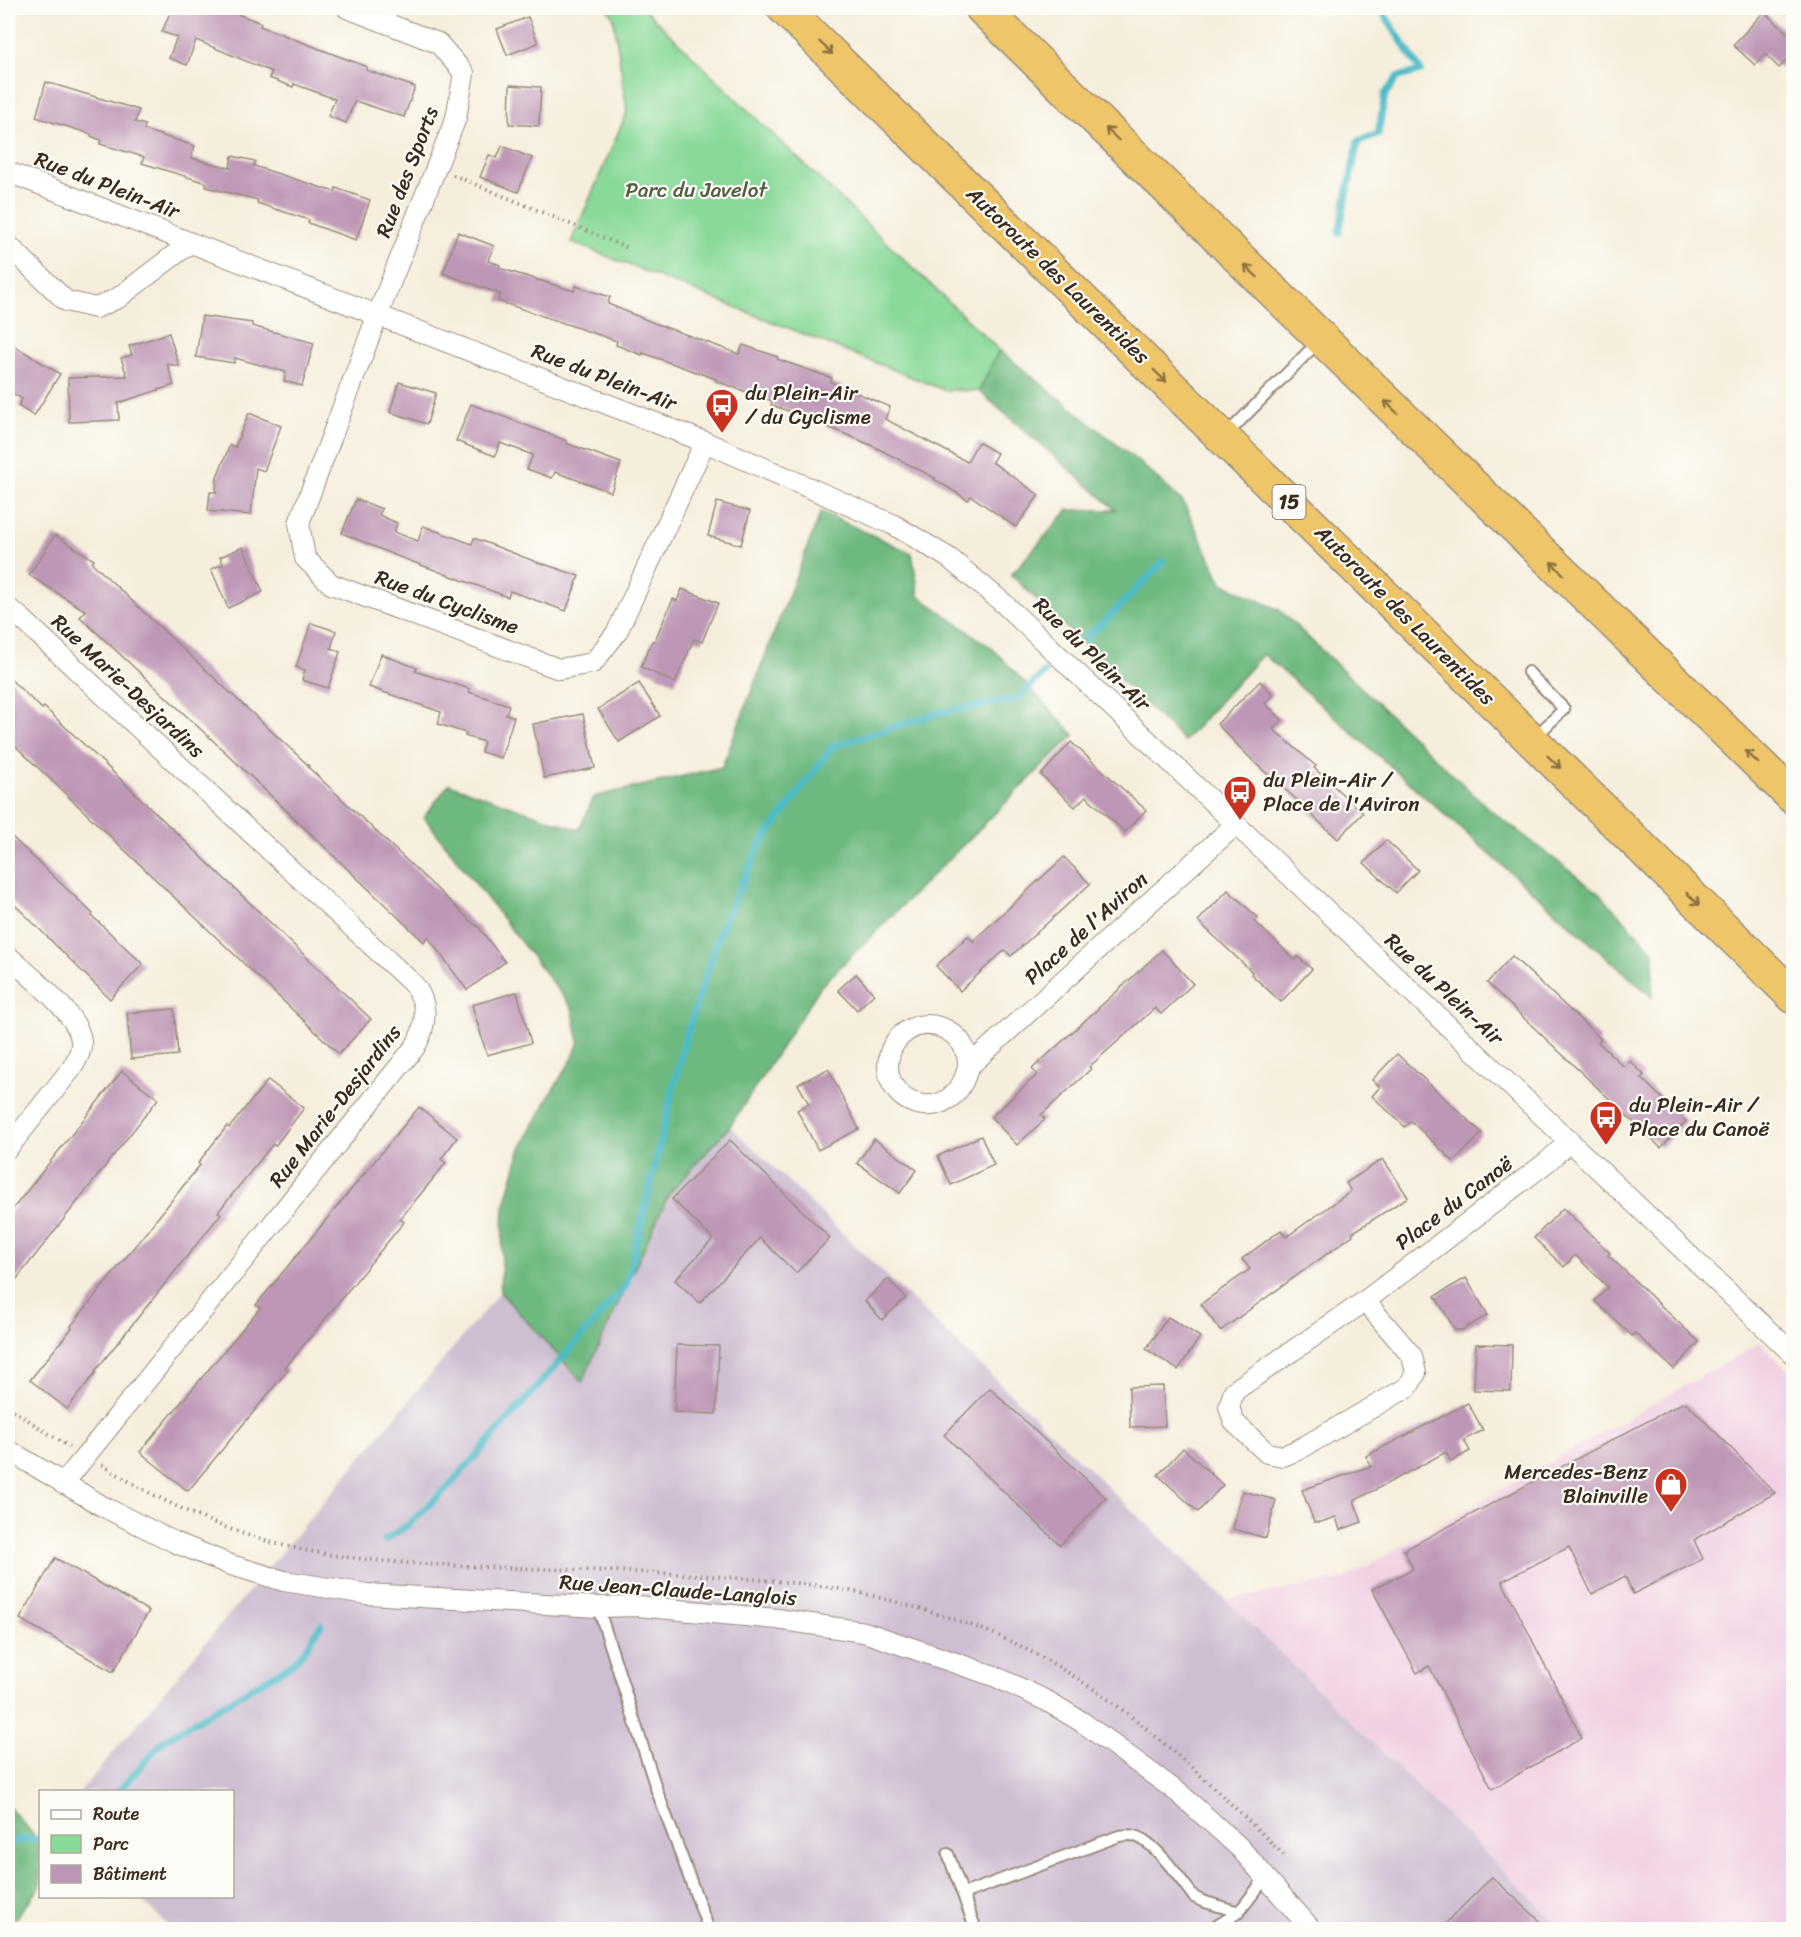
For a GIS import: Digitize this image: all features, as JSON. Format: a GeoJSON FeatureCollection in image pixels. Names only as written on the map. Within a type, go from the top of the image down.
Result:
{"type":"FeatureCollection","features":[{"type":"Feature","properties":{"kind":"highway","name":"Autoroute des Laurentides"},"geometry":{"type":"LineString","coordinates":[[784,8],[1794,997]]}},
{"type":"Feature","properties":{"kind":"highway"},"geometry":{"type":"LineString","coordinates":[[982,8],[1794,798]]}},
{"type":"Feature","properties":{"kind":"street","name":"Rue des Sports"},"geometry":{"type":"LineString","coordinates":[[347,8],[438,43],[464,73],[456,118],[378,314]]}},
{"type":"Feature","properties":{"kind":"street","name":"Rue du Plein-Air"},"geometry":{"type":"LineString","coordinates":[[8,172],[705,442],[894,525],[949,558],[1002,602],[1794,1356]]}},
{"type":"Feature","properties":{"kind":"street","name":"Rue du Plein-Air"},"geometry":{"type":"LineString","coordinates":[[8,245],[66,301],[96,308],[118,298],[190,243]]}},
{"type":"Feature","properties":{"kind":"street","name":"Rue du Cyclisme"},"geometry":{"type":"LineString","coordinates":[[378,314],[299,523],[305,558],[331,584],[559,669],[593,663],[617,632],[705,442]]}},
{"type":"Feature","properties":{"kind":"street","name":"Rue Marie-Desjardins"},"geometry":{"type":"LineString","coordinates":[[8,608],[29,625],[413,984],[420,993],[425,1008],[425,1022],[415,1047],[63,1484]]}},
{"type":"Feature","properties":{"kind":"street","name":"Place de l'Aviron"},"geometry":{"type":"LineString","coordinates":[[968,1067],[966,1052],[959,1040],[949,1030],[929,1025],[908,1030],[897,1039],[890,1050],[888,1064],[890,1078],[896,1090],[907,1099],[920,1105],[934,1105],[947,1101],[958,1091],[965,1080],[968,1067],[1235,825]]}},
{"type":"Feature","properties":{"kind":"street"},"geometry":{"type":"LineString","coordinates":[[8,956],[62,1006],[75,1024],[81,1041],[80,1054],[72,1068],[8,1148]]}},
{"type":"Feature","properties":{"kind":"street","name":"Place du Canoë"},"geometry":{"type":"LineString","coordinates":[[1365,1301],[1412,1356],[1416,1373],[1408,1387],[1298,1450],[1282,1456],[1267,1453],[1234,1422],[1228,1407],[1234,1391],[1365,1301],[1570,1142]]}},
{"type":"Feature","properties":{"kind":"street","name":"Rue Jean-Claude-Langlois"},"geometry":{"type":"LineString","coordinates":[[8,1450],[104,1507],[174,1542],[231,1565],[284,1581],[367,1593],[598,1607],[638,1606],[777,1619],[864,1632],[994,1676],[1047,1701],[1082,1722],[1180,1794],[1239,1847],[1312,1929]]}},
{"type":"Feature","properties":{"kind":"lane"},"geometry":{"type":"LineString","coordinates":[[1224,438],[1321,339]]}},
{"type":"Feature","properties":{"kind":"lane"},"geometry":{"type":"LineString","coordinates":[[1528,672],[1564,709],[1532,740]]}},
{"type":"Feature","properties":{"kind":"lane"},"geometry":{"type":"LineString","coordinates":[[598,1607],[657,1791],[709,1929]]}},
{"type":"Feature","properties":{"kind":"lane"},"geometry":{"type":"LineString","coordinates":[[963,1894],[1119,1836],[1129,1835],[1138,1837],[1160,1855],[1194,1897],[1239,1912]]}},
{"type":"Feature","properties":{"kind":"lane"},"geometry":{"type":"LineString","coordinates":[[948,1854],[976,1929]]}},
{"type":"Feature","properties":{"kind":"lane"},"geometry":{"type":"LineString","coordinates":[[1210,1929],[1239,1912],[1266,1877]]}},
{"type":"Feature","properties":{"kind":"path"},"geometry":{"type":"LineString","coordinates":[[436,168],[628,248]]}},
{"type":"Feature","properties":{"kind":"path"},"geometry":{"type":"LineString","coordinates":[[8,1407],[64,1444]]}},
{"type":"Feature","properties":{"kind":"shaded area"},"geometry":{"type":"Polygon","coordinates":[[[730,1126],[1226,1600],[1563,1929],[172,1929],[139,1898],[234,1898],[234,1790],[82,1790],[500,1292],[582,1381],[669,1194],[730,1126]]]}},
{"type":"Feature","properties":{"kind":"shaded area"},"geometry":{"type":"Polygon","coordinates":[[[1760,1343],[1793,1375],[1793,1924],[1781,1930],[1563,1929],[1226,1600],[1344,1579],[1760,1343]]]}},
{"type":"Feature","properties":{"kind":"green space","name":"Parc du Javelot"},"geometry":{"type":"Polygon","coordinates":[[[605,8],[643,8],[999,350],[979,391],[944,390],[571,242],[627,112],[613,15],[605,8]]]}},
{"type":"Feature","properties":{"kind":"green space"},"geometry":{"type":"Polygon","coordinates":[[[999,350],[1146,468],[1183,502],[1222,583],[1279,610],[1489,809],[1600,894],[1654,952],[1652,997],[1263,654],[1184,741],[1011,575],[1068,510],[1116,510],[979,391],[999,350]]]}},
{"type":"Feature","properties":{"kind":"green space"},"geometry":{"type":"Polygon","coordinates":[[[821,512],[912,553],[919,596],[993,649],[1074,735],[821,986],[730,1126],[669,1194],[582,1382],[500,1292],[504,1207],[521,1148],[573,1058],[579,1041],[572,1008],[424,817],[449,784],[579,830],[594,797],[722,767],[821,512]]]}},
{"type":"Feature","properties":{"kind":"green space"},"geometry":{"type":"Polygon","coordinates":[[[8,1806],[39,1841],[39,1889],[8,1927],[8,1806]]]}},
{"type":"Feature","properties":{"kind":"building"},"geometry":{"type":"Polygon","coordinates":[[[172,8],[222,8],[261,23],[260,26],[367,67],[366,70],[415,87],[404,117],[355,101],[346,123],[328,116],[335,99],[294,84],[293,87],[269,78],[272,72],[196,40],[187,65],[169,58],[177,37],[162,32],[172,8]]]}},
{"type":"Feature","properties":{"kind":"building"},"geometry":{"type":"Polygon","coordinates":[[[1764,12],[1794,39],[1794,52],[1779,68],[1765,54],[1755,65],[1733,45],[1764,12]]]}},
{"type":"Feature","properties":{"kind":"building"},"geometry":{"type":"Polygon","coordinates":[[[528,17],[538,43],[507,55],[497,29],[528,17]]]}},
{"type":"Feature","properties":{"kind":"building"},"geometry":{"type":"Polygon","coordinates":[[[46,82],[139,110],[135,122],[145,125],[144,130],[195,146],[191,158],[230,168],[232,156],[255,161],[254,166],[335,192],[336,188],[370,200],[356,240],[308,223],[309,220],[257,203],[258,200],[206,187],[207,183],[142,163],[144,157],[100,144],[101,140],[91,134],[36,117],[46,82]]]}},
{"type":"Feature","properties":{"kind":"building"},"geometry":{"type":"Polygon","coordinates":[[[510,85],[541,87],[539,126],[509,124],[510,85]]]}},
{"type":"Feature","properties":{"kind":"building"},"geometry":{"type":"Polygon","coordinates":[[[502,146],[532,158],[518,192],[480,177],[489,155],[497,158],[502,146]]]}},
{"type":"Feature","properties":{"kind":"building"},"geometry":{"type":"Polygon","coordinates":[[[458,232],[494,246],[488,261],[500,265],[499,268],[574,291],[576,286],[610,297],[608,304],[654,323],[739,354],[743,345],[832,378],[831,382],[890,407],[885,419],[967,462],[978,442],[997,453],[992,462],[1039,495],[1016,527],[971,496],[968,500],[935,478],[873,446],[826,426],[827,424],[771,405],[772,401],[716,381],[716,379],[616,345],[617,341],[498,301],[500,294],[443,273],[458,232]]]}},
{"type":"Feature","properties":{"kind":"building"},"geometry":{"type":"Polygon","coordinates":[[[202,316],[252,323],[252,326],[314,343],[302,386],[284,381],[286,372],[235,358],[234,363],[196,357],[202,316]]]}},
{"type":"Feature","properties":{"kind":"building"},"geometry":{"type":"Polygon","coordinates":[[[169,333],[179,366],[167,364],[174,385],[118,403],[119,420],[69,422],[68,378],[127,376],[121,358],[132,355],[129,346],[169,333]]]}},
{"type":"Feature","properties":{"kind":"building"},"geometry":{"type":"Polygon","coordinates":[[[8,342],[60,374],[34,416],[18,406],[22,399],[8,390],[8,342]]]}},
{"type":"Feature","properties":{"kind":"building"},"geometry":{"type":"Polygon","coordinates":[[[399,382],[436,393],[427,424],[390,412],[399,382]]]}},
{"type":"Feature","properties":{"kind":"building"},"geometry":{"type":"Polygon","coordinates":[[[471,404],[621,463],[611,492],[555,472],[552,478],[527,469],[533,455],[500,443],[495,456],[456,441],[471,404]]]}},
{"type":"Feature","properties":{"kind":"building"},"geometry":{"type":"Polygon","coordinates":[[[249,413],[281,426],[264,471],[256,468],[251,515],[208,511],[210,492],[216,492],[217,477],[230,445],[235,447],[249,413]]]}},
{"type":"Feature","properties":{"kind":"building"},"geometry":{"type":"Polygon","coordinates":[[[356,499],[382,509],[379,515],[397,523],[394,532],[418,541],[423,526],[472,544],[474,538],[579,576],[566,611],[510,591],[508,597],[394,555],[342,533],[356,499]]]}},
{"type":"Feature","properties":{"kind":"building"},"geometry":{"type":"Polygon","coordinates":[[[717,502],[750,511],[741,545],[708,536],[717,502]]]}},
{"type":"Feature","properties":{"kind":"building"},"geometry":{"type":"Polygon","coordinates":[[[55,535],[94,560],[92,563],[477,925],[505,962],[467,990],[428,937],[424,942],[80,617],[86,611],[29,575],[55,535]]]}},
{"type":"Feature","properties":{"kind":"building"},"geometry":{"type":"Polygon","coordinates":[[[243,547],[263,592],[228,608],[211,569],[223,564],[220,557],[243,547]]]}},
{"type":"Feature","properties":{"kind":"building"},"geometry":{"type":"Polygon","coordinates":[[[682,589],[718,603],[702,642],[694,639],[675,683],[641,667],[673,599],[677,601],[682,589]]]}},
{"type":"Feature","properties":{"kind":"building"},"geometry":{"type":"Polygon","coordinates":[[[311,623],[336,631],[331,648],[340,652],[328,688],[302,680],[305,670],[296,667],[311,623]]]}},
{"type":"Feature","properties":{"kind":"building"},"geometry":{"type":"Polygon","coordinates":[[[381,654],[417,668],[415,671],[509,705],[506,714],[514,717],[501,758],[481,752],[484,742],[465,736],[466,733],[438,724],[441,712],[369,687],[381,654]]]}},
{"type":"Feature","properties":{"kind":"building"},"geometry":{"type":"Polygon","coordinates":[[[8,677],[92,752],[371,1019],[339,1054],[8,739],[8,677]]]}},
{"type":"Feature","properties":{"kind":"building"},"geometry":{"type":"Polygon","coordinates":[[[1260,681],[1273,695],[1265,703],[1282,720],[1273,729],[1316,766],[1314,768],[1363,813],[1338,839],[1255,763],[1217,724],[1260,681]]]}},
{"type":"Feature","properties":{"kind":"building"},"geometry":{"type":"Polygon","coordinates":[[[639,683],[660,716],[619,742],[598,709],[639,683]]]}},
{"type":"Feature","properties":{"kind":"building"},"geometry":{"type":"Polygon","coordinates":[[[583,714],[595,768],[544,778],[533,724],[583,714]]]}},
{"type":"Feature","properties":{"kind":"building"},"geometry":{"type":"Polygon","coordinates":[[[1071,742],[1146,810],[1125,832],[1086,796],[1075,807],[1041,775],[1071,742]]]}},
{"type":"Feature","properties":{"kind":"building"},"geometry":{"type":"Polygon","coordinates":[[[8,833],[143,964],[110,999],[8,898],[8,833]]]}},
{"type":"Feature","properties":{"kind":"building"},"geometry":{"type":"Polygon","coordinates":[[[1386,840],[1418,870],[1396,893],[1364,863],[1386,840]]]}},
{"type":"Feature","properties":{"kind":"building"},"geometry":{"type":"Polygon","coordinates":[[[1064,857],[1090,884],[1011,956],[1005,950],[960,991],[936,966],[968,936],[973,941],[1064,857]]]}},
{"type":"Feature","properties":{"kind":"building"},"geometry":{"type":"Polygon","coordinates":[[[1228,890],[1258,918],[1254,921],[1295,960],[1298,957],[1312,969],[1281,1002],[1198,921],[1228,890]]]}},
{"type":"Feature","properties":{"kind":"building"},"geometry":{"type":"Polygon","coordinates":[[[1162,950],[1193,984],[1161,1014],[1155,1008],[1089,1067],[1091,1069],[1041,1115],[1045,1119],[1017,1145],[991,1117],[1037,1075],[1032,1069],[1162,950]]]}},
{"type":"Feature","properties":{"kind":"building"},"geometry":{"type":"Polygon","coordinates":[[[1512,956],[1601,1039],[1598,1042],[1624,1067],[1630,1061],[1644,1075],[1641,1078],[1686,1121],[1661,1148],[1487,983],[1512,956]]]}},
{"type":"Feature","properties":{"kind":"building"},"geometry":{"type":"Polygon","coordinates":[[[856,974],[874,994],[857,1010],[838,990],[856,974]]]}},
{"type":"Feature","properties":{"kind":"building"},"geometry":{"type":"Polygon","coordinates":[[[517,992],[531,1043],[487,1055],[472,1005],[517,992]]]}},
{"type":"Feature","properties":{"kind":"building"},"geometry":{"type":"Polygon","coordinates":[[[174,1009],[178,1055],[131,1059],[127,1013],[174,1009]]]}},
{"type":"Feature","properties":{"kind":"building"},"geometry":{"type":"Polygon","coordinates":[[[1397,1054],[1482,1133],[1454,1162],[1411,1121],[1405,1127],[1372,1096],[1380,1087],[1372,1080],[1397,1054]]]}},
{"type":"Feature","properties":{"kind":"building"},"geometry":{"type":"Polygon","coordinates":[[[828,1069],[859,1129],[818,1150],[797,1110],[809,1104],[798,1084],[828,1069]]]}},
{"type":"Feature","properties":{"kind":"building"},"geometry":{"type":"Polygon","coordinates":[[[122,1071],[158,1099],[8,1290],[8,1215],[122,1071]]]}},
{"type":"Feature","properties":{"kind":"building"},"geometry":{"type":"Polygon","coordinates":[[[268,1080],[304,1108],[275,1146],[273,1144],[218,1212],[221,1214],[67,1409],[30,1380],[200,1165],[198,1163],[227,1126],[229,1128],[268,1080]]]}},
{"type":"Feature","properties":{"kind":"building"},"geometry":{"type":"Polygon","coordinates":[[[419,1107],[457,1138],[441,1159],[446,1163],[400,1219],[404,1222],[285,1368],[288,1370],[188,1491],[140,1452],[260,1308],[256,1305],[419,1107]]]}},
{"type":"Feature","properties":{"kind":"building"},"geometry":{"type":"Polygon","coordinates":[[[981,1136],[994,1165],[951,1185],[938,1156],[981,1136]]]}},
{"type":"Feature","properties":{"kind":"building"},"geometry":{"type":"Polygon","coordinates":[[[874,1139],[917,1170],[900,1193],[857,1163],[874,1139]]]}},
{"type":"Feature","properties":{"kind":"building"},"geometry":{"type":"Polygon","coordinates":[[[730,1140],[830,1238],[796,1273],[760,1238],[700,1303],[675,1280],[713,1239],[672,1199],[730,1140]]]}},
{"type":"Feature","properties":{"kind":"building"},"geometry":{"type":"Polygon","coordinates":[[[1383,1159],[1408,1197],[1352,1233],[1353,1235],[1220,1331],[1201,1304],[1250,1269],[1242,1259],[1281,1230],[1286,1237],[1351,1191],[1346,1183],[1383,1159]]]}},
{"type":"Feature","properties":{"kind":"building"},"geometry":{"type":"Polygon","coordinates":[[[1563,1208],[1610,1253],[1608,1255],[1699,1342],[1674,1369],[1635,1333],[1632,1336],[1595,1301],[1608,1287],[1575,1255],[1564,1267],[1534,1238],[1563,1208]]]}},
{"type":"Feature","properties":{"kind":"building"},"geometry":{"type":"Polygon","coordinates":[[[1466,1278],[1488,1315],[1462,1330],[1455,1330],[1435,1296],[1466,1278]]]}},
{"type":"Feature","properties":{"kind":"building"},"geometry":{"type":"Polygon","coordinates":[[[888,1279],[906,1298],[882,1320],[865,1301],[888,1279]]]}},
{"type":"Feature","properties":{"kind":"building"},"geometry":{"type":"Polygon","coordinates":[[[1168,1317],[1200,1337],[1178,1370],[1146,1349],[1168,1317]]]}},
{"type":"Feature","properties":{"kind":"building"},"geometry":{"type":"Polygon","coordinates":[[[1476,1344],[1512,1345],[1511,1391],[1474,1390],[1476,1344]]]}},
{"type":"Feature","properties":{"kind":"building"},"geometry":{"type":"Polygon","coordinates":[[[677,1345],[719,1346],[716,1414],[674,1412],[677,1345]]]}},
{"type":"Feature","properties":{"kind":"building"},"geometry":{"type":"Polygon","coordinates":[[[1163,1386],[1165,1426],[1130,1427],[1129,1387],[1163,1386]]]}},
{"type":"Feature","properties":{"kind":"building"},"geometry":{"type":"Polygon","coordinates":[[[990,1388],[1106,1498],[1060,1545],[944,1435],[990,1388]]]}},
{"type":"Feature","properties":{"kind":"building"},"geometry":{"type":"Polygon","coordinates":[[[1468,1403],[1483,1430],[1464,1440],[1470,1451],[1451,1462],[1446,1452],[1354,1501],[1362,1522],[1340,1530],[1336,1517],[1314,1522],[1302,1490],[1371,1466],[1366,1456],[1468,1403]]]}},
{"type":"Feature","properties":{"kind":"building"},"geometry":{"type":"Polygon","coordinates":[[[1682,1403],[1687,1403],[1775,1493],[1694,1540],[1703,1559],[1633,1594],[1625,1576],[1592,1594],[1569,1547],[1502,1581],[1582,1738],[1492,1789],[1429,1666],[1417,1673],[1372,1589],[1413,1569],[1404,1550],[1682,1403]]]}},
{"type":"Feature","properties":{"kind":"building"},"geometry":{"type":"Polygon","coordinates":[[[1183,1448],[1223,1485],[1198,1512],[1158,1475],[1183,1448]]]}},
{"type":"Feature","properties":{"kind":"building"},"geometry":{"type":"Polygon","coordinates":[[[1242,1491],[1276,1500],[1266,1538],[1233,1529],[1242,1491]]]}},
{"type":"Feature","properties":{"kind":"building"},"geometry":{"type":"Polygon","coordinates":[[[55,1558],[149,1611],[113,1672],[20,1619],[55,1558]]]}},
{"type":"Feature","properties":{"kind":"building"},"geometry":{"type":"Polygon","coordinates":[[[1492,1877],[1549,1929],[1440,1929],[1492,1877]]]}},
{"type":"Feature","properties":{"kind":"waterway"},"geometry":{"type":"LineString","coordinates":[[1339,232],[1358,141],[1378,134],[1385,94],[1398,77],[1421,71],[1380,8]]}},
{"type":"Feature","properties":{"kind":"waterway"},"geometry":{"type":"LineString","coordinates":[[1084,639],[1163,562]]}},
{"type":"Feature","properties":{"kind":"waterway"},"geometry":{"type":"LineString","coordinates":[[385,1540],[408,1525],[452,1483],[626,1286],[684,1043],[721,928],[760,845],[833,746],[942,712],[1017,699],[1045,672]]}},
{"type":"Feature","properties":{"kind":"waterway"},"geometry":{"type":"LineString","coordinates":[[120,1790],[164,1740],[292,1664],[307,1647],[321,1625]]}},
{"type":"Feature","properties":{"kind":"waterway"},"geometry":{"type":"LineString","coordinates":[[8,1845],[16,1840],[39,1839]]}},
{"type":"Feature","properties":{"kind":"place","name":"du Plein-Air / du Cyclisme"},"geometry":{"type":"Point","coordinates":[722,434]}},
{"type":"Feature","properties":{"kind":"place","name":"du Plein-Air / Place de l'Aviron"},"geometry":{"type":"Point","coordinates":[1240,821]}},
{"type":"Feature","properties":{"kind":"place","name":"du Plein-Air / Place du Canoë"},"geometry":{"type":"Point","coordinates":[1606,1146]}},
{"type":"Feature","properties":{"kind":"place","name":"Mercedes-Benz Blainville"},"geometry":{"type":"Point","coordinates":[1671,1513]}}]}
